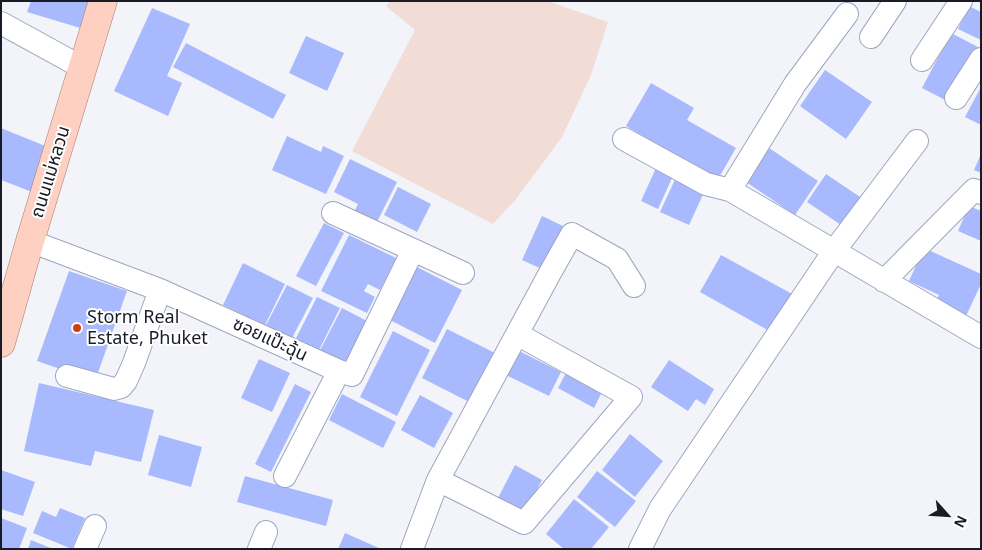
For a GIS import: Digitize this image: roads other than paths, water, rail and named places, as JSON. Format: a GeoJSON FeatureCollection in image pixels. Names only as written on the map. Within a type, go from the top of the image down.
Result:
{"type":"FeatureCollection","features":[{"type":"Feature","properties":{"kind":"main road","name":"ถนนแม่หลวน"},"geometry":{"type":"LineString","coordinates":[[1,343],[8,290],[30,241],[103,1]]}},
{"type":"Feature","properties":{"kind":"street"},"geometry":{"type":"LineString","coordinates":[[871,37],[896,1]]}},
{"type":"Feature","properties":{"kind":"street"},"geometry":{"type":"LineString","coordinates":[[922,60],[961,1]]}},
{"type":"Feature","properties":{"kind":"street"},"geometry":{"type":"LineString","coordinates":[[730,190],[795,84],[848,14]]}},
{"type":"Feature","properties":{"kind":"street"},"geometry":{"type":"LineString","coordinates":[[1,23],[83,68]]}},
{"type":"Feature","properties":{"kind":"street"},"geometry":{"type":"LineString","coordinates":[[956,98],[981,59]]}},
{"type":"Feature","properties":{"kind":"street"},"geometry":{"type":"LineString","coordinates":[[624,139],[706,184],[730,190],[981,337]]}},
{"type":"Feature","properties":{"kind":"street"},"geometry":{"type":"LineString","coordinates":[[640,549],[660,509],[834,251],[917,141]]}},
{"type":"Feature","properties":{"kind":"street"},"geometry":{"type":"LineString","coordinates":[[884,281],[974,190],[981,193]]}},
{"type":"Feature","properties":{"kind":"street"},"geometry":{"type":"LineString","coordinates":[[332,213],[463,273]]}},
{"type":"Feature","properties":{"kind":"street"},"geometry":{"type":"LineString","coordinates":[[412,549],[438,480],[572,234],[617,259],[634,286]]}},
{"type":"Feature","properties":{"kind":"street","name":"ซอยแป๊ะฉุ้น"},"geometry":{"type":"LineString","coordinates":[[30,241],[160,290],[339,371]]}},
{"type":"Feature","properties":{"kind":"street"},"geometry":{"type":"LineString","coordinates":[[285,476],[339,371],[352,375],[413,250]]}},
{"type":"Feature","properties":{"kind":"street"},"geometry":{"type":"LineString","coordinates":[[67,376],[114,389],[121,387],[126,381],[134,363],[160,290]]}},
{"type":"Feature","properties":{"kind":"street"},"geometry":{"type":"LineString","coordinates":[[438,480],[524,523],[631,397],[517,334]]}},
{"type":"Feature","properties":{"kind":"street"},"geometry":{"type":"LineString","coordinates":[[85,549],[95,526]]}},
{"type":"Feature","properties":{"kind":"place","name":"Storm Real Estate, Phuket"},"geometry":{"type":"Point","coordinates":[77,328]}}]}
